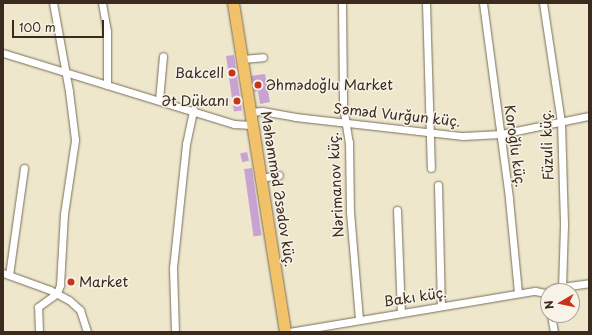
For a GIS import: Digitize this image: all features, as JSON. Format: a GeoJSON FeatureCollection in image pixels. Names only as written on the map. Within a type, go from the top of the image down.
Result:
{"type":"FeatureCollection","features":[{"type":"Feature","properties":{"kind":"main road","name":"Məhəmməd Əsədov küç."},"geometry":{"type":"LineString","coordinates":[[234,3],[285,332]]}},
{"type":"Feature","properties":{"kind":"street"},"geometry":{"type":"LineString","coordinates":[[39,332],[38,307],[57,293],[60,285],[64,214],[74,140],[69,91],[64,71],[53,3]]}},
{"type":"Feature","properties":{"kind":"street"},"geometry":{"type":"LineString","coordinates":[[102,3],[107,31],[107,85]]}},
{"type":"Feature","properties":{"kind":"street","name":"Nərimanov küç."},"geometry":{"type":"LineString","coordinates":[[342,3],[343,106],[349,142],[350,212],[359,318]]}},
{"type":"Feature","properties":{"kind":"street"},"geometry":{"type":"LineString","coordinates":[[426,3],[432,134],[431,168]]}},
{"type":"Feature","properties":{"kind":"street","name":"Koroğlu küç."},"geometry":{"type":"LineString","coordinates":[[483,3],[501,134],[518,294]]}},
{"type":"Feature","properties":{"kind":"street","name":"Füzuli küç."},"geometry":{"type":"LineString","coordinates":[[543,3],[561,122],[564,226],[562,283]]}},
{"type":"Feature","properties":{"kind":"street"},"geometry":{"type":"LineString","coordinates":[[3,53],[193,110],[234,124],[252,125]]}},
{"type":"Feature","properties":{"kind":"street"},"geometry":{"type":"LineString","coordinates":[[159,100],[163,56]]}},
{"type":"Feature","properties":{"kind":"street"},"geometry":{"type":"LineString","coordinates":[[242,59],[263,57]]}},
{"type":"Feature","properties":{"kind":"street"},"geometry":{"type":"LineString","coordinates":[[175,332],[173,268],[186,144],[193,110]]}},
{"type":"Feature","properties":{"kind":"street","name":"Səməd Vurğun küç."},"geometry":{"type":"LineString","coordinates":[[250,112],[262,110],[295,117],[432,134],[463,136],[501,134],[589,116]]}},
{"type":"Feature","properties":{"kind":"street"},"geometry":{"type":"LineString","coordinates":[[24,168],[6,274],[57,293],[76,304],[87,332]]}},
{"type":"Feature","properties":{"kind":"street"},"geometry":{"type":"LineString","coordinates":[[260,178],[279,175]]}},
{"type":"Feature","properties":{"kind":"street"},"geometry":{"type":"LineString","coordinates":[[438,185],[441,306]]}},
{"type":"Feature","properties":{"kind":"street"},"geometry":{"type":"LineString","coordinates":[[397,210],[400,312]]}},
{"type":"Feature","properties":{"kind":"street","name":"Bakı küç."},"geometry":{"type":"LineString","coordinates":[[289,332],[359,318],[535,291],[540,292]]}},
{"type":"Feature","properties":{"kind":"building"},"geometry":{"type":"Polygon","coordinates":[[[234,55],[242,110],[234,112],[226,56],[234,55]]]}},
{"type":"Feature","properties":{"kind":"building"},"geometry":{"type":"Polygon","coordinates":[[[265,74],[270,102],[260,104],[258,91],[254,92],[251,76],[265,74]]]}},
{"type":"Feature","properties":{"kind":"building"},"geometry":{"type":"Polygon","coordinates":[[[247,152],[249,161],[242,162],[240,154],[247,152]]]}},
{"type":"Feature","properties":{"kind":"building"},"geometry":{"type":"Polygon","coordinates":[[[252,168],[261,235],[254,236],[244,169],[252,168]]]}},
{"type":"Feature","properties":{"kind":"place","name":"Bakcell"},"geometry":{"type":"Point","coordinates":[232,73]}},
{"type":"Feature","properties":{"kind":"place","name":"Əhmədoğlu Market"},"geometry":{"type":"Point","coordinates":[258,85]}},
{"type":"Feature","properties":{"kind":"place","name":"Ət Dükanı"},"geometry":{"type":"Point","coordinates":[237,101]}},
{"type":"Feature","properties":{"kind":"place","name":"Market"},"geometry":{"type":"Point","coordinates":[71,282]}}]}
